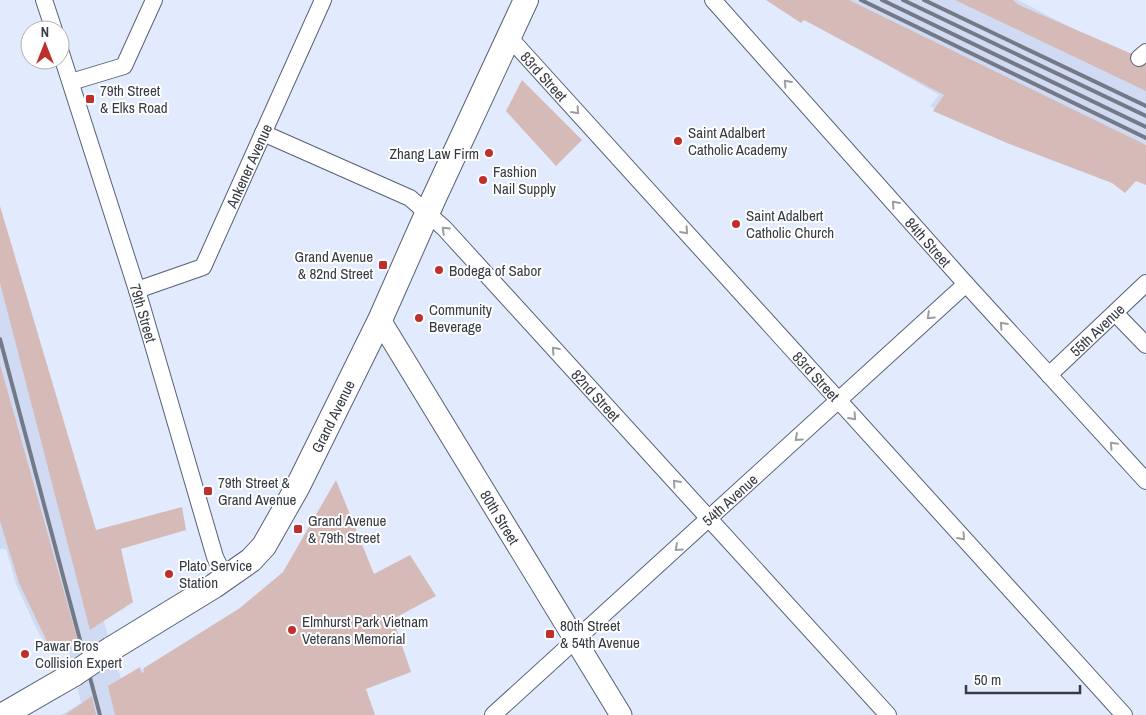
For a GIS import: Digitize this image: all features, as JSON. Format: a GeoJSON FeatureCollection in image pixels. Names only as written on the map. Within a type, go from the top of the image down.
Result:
{"type":"FeatureCollection","features":[{"type":"Feature","properties":{"kind":"main road","name":"Grand Avenue"},"geometry":{"type":"LineString","coordinates":[[3,715],[74,674],[226,578],[251,560],[264,546],[298,486],[380,320],[427,213],[526,0]]}},
{"type":"Feature","properties":{"kind":"street"},"geometry":{"type":"LineString","coordinates":[[44,0],[51,20]]}},
{"type":"Feature","properties":{"kind":"street"},"geometry":{"type":"LineString","coordinates":[[71,82],[124,66],[154,0]]}},
{"type":"Feature","properties":{"kind":"street","name":"Ankener Avenue"},"geometry":{"type":"LineString","coordinates":[[137,290],[203,267],[323,0]]}},
{"type":"Feature","properties":{"kind":"street","name":"84th Street"},"geometry":{"type":"LineString","coordinates":[[713,0],[966,284],[1146,481]]}},
{"type":"Feature","properties":{"kind":"street","name":"83rd Street"},"geometry":{"type":"LineString","coordinates":[[508,36],[1124,715]]}},
{"type":"Feature","properties":{"kind":"street","name":"79th Street"},"geometry":{"type":"LineString","coordinates":[[67,70],[137,290],[215,557],[226,578]]}},
{"type":"Feature","properties":{"kind":"street","name":"82nd Street"},"geometry":{"type":"LineString","coordinates":[[263,133],[410,198],[453,237],[708,520],[888,715]]}},
{"type":"Feature","properties":{"kind":"street","name":"55th Avenue"},"geometry":{"type":"LineString","coordinates":[[1049,375],[1146,283]]}},
{"type":"Feature","properties":{"kind":"street","name":"54th Avenue"},"geometry":{"type":"LineString","coordinates":[[493,715],[966,284]]}},
{"type":"Feature","properties":{"kind":"street"},"geometry":{"type":"LineString","coordinates":[[1115,313],[1146,345]]}},
{"type":"Feature","properties":{"kind":"street","name":"80th Street"},"geometry":{"type":"LineString","coordinates":[[380,320],[621,715]]}},
{"type":"Feature","properties":{"kind":"shaded area"},"geometry":{"type":"Polygon","coordinates":[[[766,0],[849,0],[1146,145],[1146,185],[1136,181],[1125,193],[1112,183],[1007,143],[933,111],[944,95],[804,20],[801,23],[766,0]]]}},
{"type":"Feature","properties":{"kind":"shaded area"},"geometry":{"type":"Polygon","coordinates":[[[774,0],[1018,0],[1146,67],[1146,180],[960,122],[930,106],[939,95],[774,0]]]}},
{"type":"Feature","properties":{"kind":"shaded area"},"geometry":{"type":"Polygon","coordinates":[[[955,0],[1013,0],[1019,5],[1146,60],[1146,91],[955,0]]]}},
{"type":"Feature","properties":{"kind":"shaded area"},"geometry":{"type":"Polygon","coordinates":[[[522,80],[582,140],[556,166],[506,111],[522,80]]]}},
{"type":"Feature","properties":{"kind":"shaded area"},"geometry":{"type":"Polygon","coordinates":[[[0,206],[96,530],[182,507],[186,530],[121,549],[133,602],[90,630],[0,283],[0,206]]]}},
{"type":"Feature","properties":{"kind":"shaded area"},"geometry":{"type":"Polygon","coordinates":[[[0,235],[95,528],[125,608],[103,619],[121,679],[144,668],[151,715],[61,715],[81,703],[67,644],[51,653],[37,630],[16,584],[6,549],[0,549],[0,235]]]}},
{"type":"Feature","properties":{"kind":"shaded area"},"geometry":{"type":"Polygon","coordinates":[[[0,364],[77,638],[53,654],[19,583],[0,521],[0,364]]]}},
{"type":"Feature","properties":{"kind":"shaded area"},"geometry":{"type":"Polygon","coordinates":[[[336,480],[374,574],[410,555],[436,596],[393,619],[411,672],[366,689],[375,715],[115,715],[108,686],[140,667],[141,673],[144,672],[144,668],[240,608],[283,572],[336,480]]]}},
{"type":"Feature","properties":{"kind":"shaded area"},"geometry":{"type":"Polygon","coordinates":[[[92,696],[96,715],[65,715],[92,696]]]}},
{"type":"Feature","properties":{"kind":"railway"},"geometry":{"type":"LineString","coordinates":[[861,0],[1146,138]]}},
{"type":"Feature","properties":{"kind":"railway"},"geometry":{"type":"LineString","coordinates":[[882,0],[1146,127]]}},
{"type":"Feature","properties":{"kind":"railway"},"geometry":{"type":"LineString","coordinates":[[903,0],[1146,116]]}},
{"type":"Feature","properties":{"kind":"railway"},"geometry":{"type":"LineString","coordinates":[[924,0],[1146,106]]}},
{"type":"Feature","properties":{"kind":"railway"},"geometry":{"type":"LineString","coordinates":[[0,339],[100,715]]}},
{"type":"Feature","properties":{"kind":"place","name":"79th Street & Elks Road"},"geometry":{"type":"Point","coordinates":[90,99]}},
{"type":"Feature","properties":{"kind":"place","name":"Saint Adalbert Catholic Academy"},"geometry":{"type":"Point","coordinates":[678,141]}},
{"type":"Feature","properties":{"kind":"place","name":"Zhang Law Firm"},"geometry":{"type":"Point","coordinates":[489,153]}},
{"type":"Feature","properties":{"kind":"place","name":"Fashion Nail Supply"},"geometry":{"type":"Point","coordinates":[483,180]}},
{"type":"Feature","properties":{"kind":"place","name":"Saint Adalbert Catholic Church"},"geometry":{"type":"Point","coordinates":[736,224]}},
{"type":"Feature","properties":{"kind":"place","name":"Grand Avenue & 82nd Street"},"geometry":{"type":"Point","coordinates":[383,265]}},
{"type":"Feature","properties":{"kind":"place","name":"Bodega of Sabor"},"geometry":{"type":"Point","coordinates":[439,270]}},
{"type":"Feature","properties":{"kind":"place","name":"Community Beverage"},"geometry":{"type":"Point","coordinates":[419,318]}},
{"type":"Feature","properties":{"kind":"place","name":"79th Street & Grand Avenue"},"geometry":{"type":"Point","coordinates":[208,491]}},
{"type":"Feature","properties":{"kind":"place","name":"Grand Avenue & 79th Street"},"geometry":{"type":"Point","coordinates":[298,529]}},
{"type":"Feature","properties":{"kind":"place","name":"Plato Service Station"},"geometry":{"type":"Point","coordinates":[169,574]}},
{"type":"Feature","properties":{"kind":"place","name":"Elmhurst Park Vietnam Veterans Memorial"},"geometry":{"type":"Point","coordinates":[292,630]}},
{"type":"Feature","properties":{"kind":"place","name":"80th Street & 54th Avenue"},"geometry":{"type":"Point","coordinates":[550,634]}},
{"type":"Feature","properties":{"kind":"place","name":"Pawar Bros Collision Expert"},"geometry":{"type":"Point","coordinates":[25,654]}}]}
